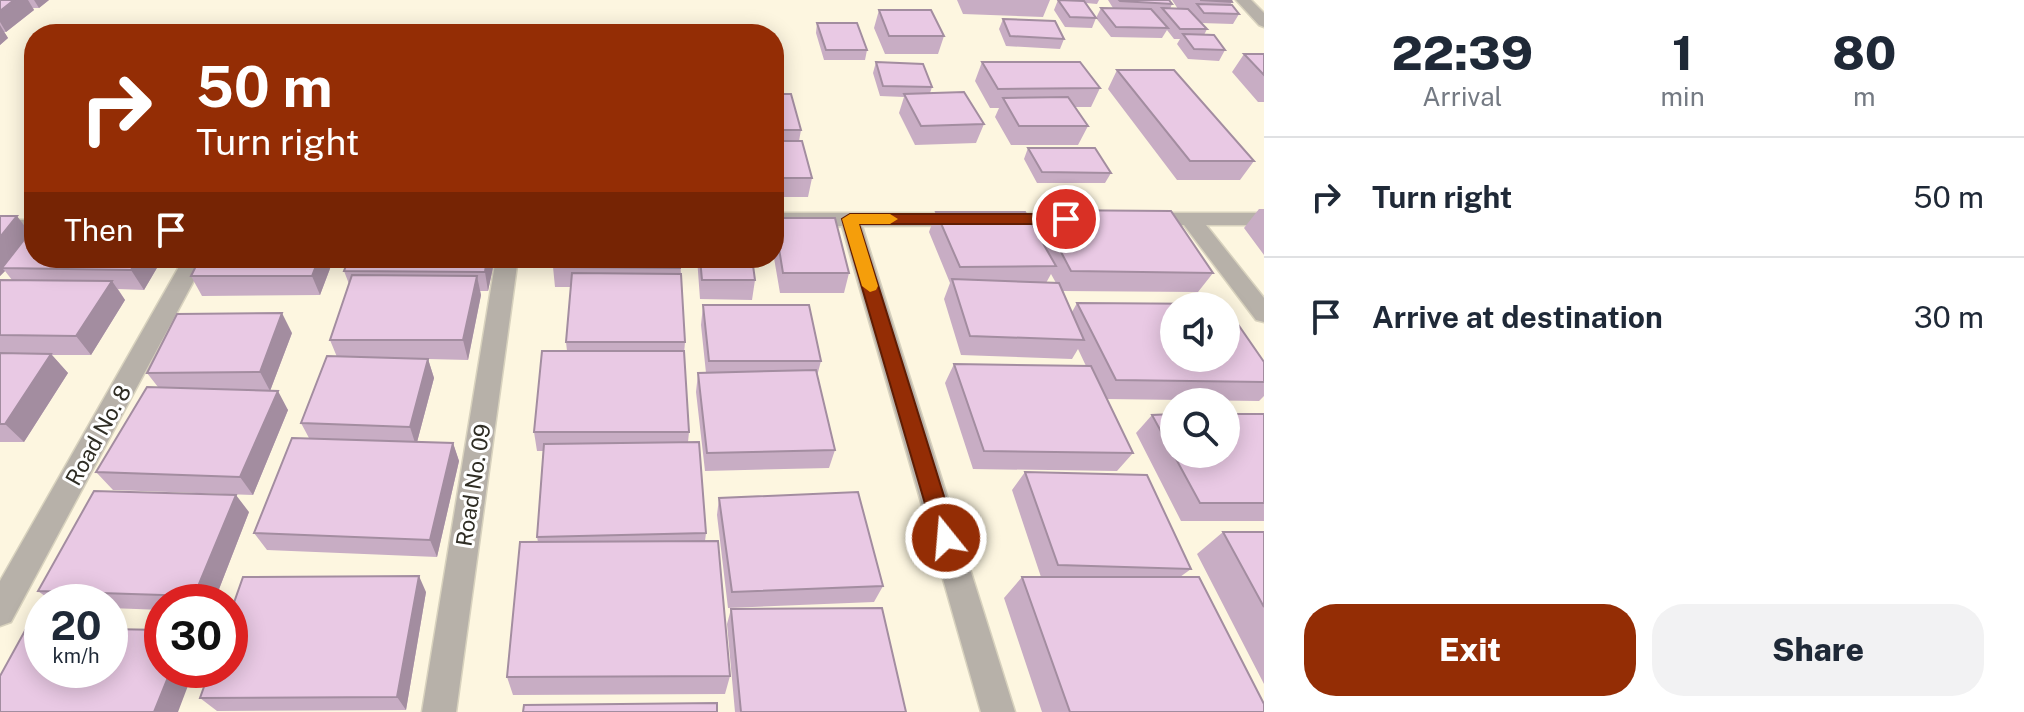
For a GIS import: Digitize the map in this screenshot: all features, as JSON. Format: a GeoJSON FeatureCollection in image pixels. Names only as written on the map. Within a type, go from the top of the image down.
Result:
{"type":"FeatureCollection","features":[{"type":"Feature","properties":{"kind":"street"},"geometry":{"type":"LineString","coordinates":[[1243,0],[1264,22]]}},
{"type":"Feature","properties":{"kind":"street"},"geometry":{"type":"LineString","coordinates":[[850,219],[998,712]]}},
{"type":"Feature","properties":{"kind":"street"},"geometry":{"type":"LineString","coordinates":[[784,220],[1082,219]]}},
{"type":"Feature","properties":{"kind":"street"},"geometry":{"type":"LineString","coordinates":[[1128,219],[1264,219]]}},
{"type":"Feature","properties":{"kind":"street"},"geometry":{"type":"LineString","coordinates":[[1190,219],[1264,314]]}},
{"type":"Feature","properties":{"kind":"street"},"geometry":{"type":"LineString","coordinates":[[0,227],[24,227]]}},
{"type":"Feature","properties":{"kind":"street","name":"Road No. 8"},"geometry":{"type":"LineString","coordinates":[[0,611],[189,268]]}},
{"type":"Feature","properties":{"kind":"street","name":"Road No. 09"},"geometry":{"type":"LineString","coordinates":[[439,712],[506,268]]}},
{"type":"Feature","properties":{"kind":"building"},"geometry":{"type":"Polygon","coordinates":[[[0,0],[14,0],[0,11],[0,0]]]}},
{"type":"Feature","properties":{"kind":"building"},"geometry":{"type":"Polygon","coordinates":[[[1058,0],[1084,1],[1096,18],[1070,17],[1058,0]]]}},
{"type":"Feature","properties":{"kind":"building"},"geometry":{"type":"Polygon","coordinates":[[[1169,0],[1172,4],[1120,1],[1169,0]]]}},
{"type":"Feature","properties":{"kind":"building"},"geometry":{"type":"Polygon","coordinates":[[[1197,4],[1232,5],[1239,14],[1204,13],[1197,4]]]}},
{"type":"Feature","properties":{"kind":"building"},"geometry":{"type":"Polygon","coordinates":[[[1101,8],[1151,9],[1168,28],[1116,27],[1101,8]]]}},
{"type":"Feature","properties":{"kind":"building"},"geometry":{"type":"Polygon","coordinates":[[[1162,8],[1188,9],[1207,29],[1180,29],[1162,8]]]}},
{"type":"Feature","properties":{"kind":"building"},"geometry":{"type":"Polygon","coordinates":[[[879,10],[931,10],[944,36],[889,36],[879,10]]]}},
{"type":"Feature","properties":{"kind":"building"},"geometry":{"type":"Polygon","coordinates":[[[1003,19],[1055,21],[1064,39],[1010,36],[1003,19]]]}},
{"type":"Feature","properties":{"kind":"building"},"geometry":{"type":"Polygon","coordinates":[[[817,23],[857,23],[867,50],[826,50],[817,23]]]}},
{"type":"Feature","properties":{"kind":"building"},"geometry":{"type":"Polygon","coordinates":[[[1183,34],[1214,35],[1225,50],[1194,49],[1183,34]]]}},
{"type":"Feature","properties":{"kind":"building"},"geometry":{"type":"Polygon","coordinates":[[[1244,54],[1264,54],[1264,75],[1244,54]]]}},
{"type":"Feature","properties":{"kind":"building"},"geometry":{"type":"Polygon","coordinates":[[[876,62],[923,64],[932,87],[883,86],[876,62]]]}},
{"type":"Feature","properties":{"kind":"building"},"geometry":{"type":"Polygon","coordinates":[[[982,62],[1080,62],[1100,88],[998,89],[982,62]]]}},
{"type":"Feature","properties":{"kind":"building"},"geometry":{"type":"Polygon","coordinates":[[[1117,70],[1174,70],[1254,161],[1190,161],[1117,70]]]}},
{"type":"Feature","properties":{"kind":"building"},"geometry":{"type":"Polygon","coordinates":[[[964,92],[984,124],[921,126],[904,94],[964,92]]]}},
{"type":"Feature","properties":{"kind":"building"},"geometry":{"type":"Polygon","coordinates":[[[784,94],[791,94],[801,130],[784,130],[784,94]]]}},
{"type":"Feature","properties":{"kind":"building"},"geometry":{"type":"Polygon","coordinates":[[[1068,97],[1088,126],[1019,126],[1003,98],[1068,97]]]}},
{"type":"Feature","properties":{"kind":"building"},"geometry":{"type":"Polygon","coordinates":[[[784,141],[802,141],[812,178],[784,178],[784,141]]]}},
{"type":"Feature","properties":{"kind":"building"},"geometry":{"type":"Polygon","coordinates":[[[1028,148],[1095,148],[1111,173],[1042,172],[1028,148]]]}},
{"type":"Feature","properties":{"kind":"building"},"geometry":{"type":"Polygon","coordinates":[[[1039,210],[1171,211],[1213,273],[1071,271],[1039,210]]]}},
{"type":"Feature","properties":{"kind":"building"},"geometry":{"type":"Polygon","coordinates":[[[936,212],[1025,212],[1056,266],[960,267],[936,212]]]}},
{"type":"Feature","properties":{"kind":"building"},"geometry":{"type":"Polygon","coordinates":[[[0,216],[17,216],[0,237],[0,216]]]}},
{"type":"Feature","properties":{"kind":"building"},"geometry":{"type":"Polygon","coordinates":[[[784,218],[835,218],[849,273],[783,273],[784,218]]]}},
{"type":"Feature","properties":{"kind":"building"},"geometry":{"type":"Polygon","coordinates":[[[24,240],[24,268],[132,268],[131,270],[2,268],[24,240]]]}},
{"type":"Feature","properties":{"kind":"building"},"geometry":{"type":"Polygon","coordinates":[[[195,268],[315,268],[312,276],[191,276],[195,268]]]}},
{"type":"Feature","properties":{"kind":"building"},"geometry":{"type":"Polygon","coordinates":[[[345,268],[486,268],[485,272],[344,271],[345,268]]]}},
{"type":"Feature","properties":{"kind":"building"},"geometry":{"type":"Polygon","coordinates":[[[701,268],[753,268],[755,280],[702,280],[701,268]]]}},
{"type":"Feature","properties":{"kind":"building"},"geometry":{"type":"Polygon","coordinates":[[[572,273],[681,274],[685,342],[566,342],[572,273]]]}},
{"type":"Feature","properties":{"kind":"building"},"geometry":{"type":"Polygon","coordinates":[[[352,275],[477,276],[463,340],[330,340],[352,275]]]}},
{"type":"Feature","properties":{"kind":"building"},"geometry":{"type":"Polygon","coordinates":[[[952,279],[1059,283],[1084,340],[970,336],[952,279]]]}},
{"type":"Feature","properties":{"kind":"building"},"geometry":{"type":"Polygon","coordinates":[[[0,280],[112,281],[76,336],[0,335],[0,280]]]}},
{"type":"Feature","properties":{"kind":"building"},"geometry":{"type":"Polygon","coordinates":[[[1077,303],[1160,304],[1160,372],[1240,372],[1240,327],[1264,362],[1264,382],[1116,380],[1077,303]]]}},
{"type":"Feature","properties":{"kind":"building"},"geometry":{"type":"Polygon","coordinates":[[[703,305],[809,305],[821,361],[709,361],[703,305]]]}},
{"type":"Feature","properties":{"kind":"building"},"geometry":{"type":"Polygon","coordinates":[[[282,313],[260,372],[147,373],[177,314],[282,313]]]}},
{"type":"Feature","properties":{"kind":"building"},"geometry":{"type":"Polygon","coordinates":[[[542,351],[684,351],[689,432],[534,432],[542,351]]]}},
{"type":"Feature","properties":{"kind":"building"},"geometry":{"type":"Polygon","coordinates":[[[0,353],[51,354],[5,424],[0,424],[0,353]]]}},
{"type":"Feature","properties":{"kind":"building"},"geometry":{"type":"Polygon","coordinates":[[[327,356],[428,359],[410,427],[301,423],[327,356]]]}},
{"type":"Feature","properties":{"kind":"building"},"geometry":{"type":"Polygon","coordinates":[[[954,364],[1091,366],[1133,453],[984,451],[954,364]]]}},
{"type":"Feature","properties":{"kind":"building"},"geometry":{"type":"Polygon","coordinates":[[[816,370],[835,450],[707,453],[698,373],[816,370]]]}},
{"type":"Feature","properties":{"kind":"building"},"geometry":{"type":"Polygon","coordinates":[[[147,387],[278,391],[240,477],[96,472],[147,387]]]}},
{"type":"Feature","properties":{"kind":"building"},"geometry":{"type":"Polygon","coordinates":[[[1240,414],[1264,414],[1264,503],[1200,503],[1181,468],[1240,468],[1240,414]]]}},
{"type":"Feature","properties":{"kind":"building"},"geometry":{"type":"Polygon","coordinates":[[[1152,415],[1160,415],[1160,430],[1152,415]]]}},
{"type":"Feature","properties":{"kind":"building"},"geometry":{"type":"Polygon","coordinates":[[[292,438],[453,443],[430,540],[254,533],[292,438]]]}},
{"type":"Feature","properties":{"kind":"building"},"geometry":{"type":"Polygon","coordinates":[[[699,442],[706,533],[537,537],[544,444],[699,442]]]}},
{"type":"Feature","properties":{"kind":"building"},"geometry":{"type":"Polygon","coordinates":[[[1025,472],[1147,475],[1191,569],[1058,565],[1025,472]]]}},
{"type":"Feature","properties":{"kind":"building"},"geometry":{"type":"Polygon","coordinates":[[[94,491],[236,495],[199,584],[144,584],[144,594],[128,594],[128,584],[42,584],[94,491]]]}},
{"type":"Feature","properties":{"kind":"building"},"geometry":{"type":"Polygon","coordinates":[[[858,492],[883,586],[732,592],[719,498],[858,492]]]}},
{"type":"Feature","properties":{"kind":"building"},"geometry":{"type":"Polygon","coordinates":[[[1223,532],[1264,532],[1264,607],[1223,532]]]}},
{"type":"Feature","properties":{"kind":"building"},"geometry":{"type":"Polygon","coordinates":[[[718,541],[730,676],[507,677],[520,542],[718,541]]]}},
{"type":"Feature","properties":{"kind":"building"},"geometry":{"type":"Polygon","coordinates":[[[419,576],[397,697],[200,698],[204,688],[248,688],[248,584],[241,584],[243,577],[419,576]]]}},
{"type":"Feature","properties":{"kind":"building"},"geometry":{"type":"Polygon","coordinates":[[[1022,577],[1199,577],[1264,704],[1264,712],[1070,712],[1022,577]]]}},
{"type":"Feature","properties":{"kind":"building"},"geometry":{"type":"Polygon","coordinates":[[[882,608],[906,712],[741,712],[731,609],[882,608]]]}},
{"type":"Feature","properties":{"kind":"building"},"geometry":{"type":"Polygon","coordinates":[[[128,629],[144,630],[144,688],[164,688],[154,712],[0,712],[0,676],[24,632],[24,688],[128,688],[128,629]]]}},
{"type":"Feature","properties":{"kind":"building"},"geometry":{"type":"Polygon","coordinates":[[[717,703],[717,712],[523,712],[524,705],[717,703]]]}},
{"type":"Feature","properties":{"kind":"slow traffic"},"geometry":{"type":"LineString","coordinates":[[870,286],[850,219],[890,219]]}},
{"type":"Feature","properties":{"kind":"route"},"geometry":{"type":"LineString","coordinates":[[946,538],[850,219],[1066,219]]}}]}
